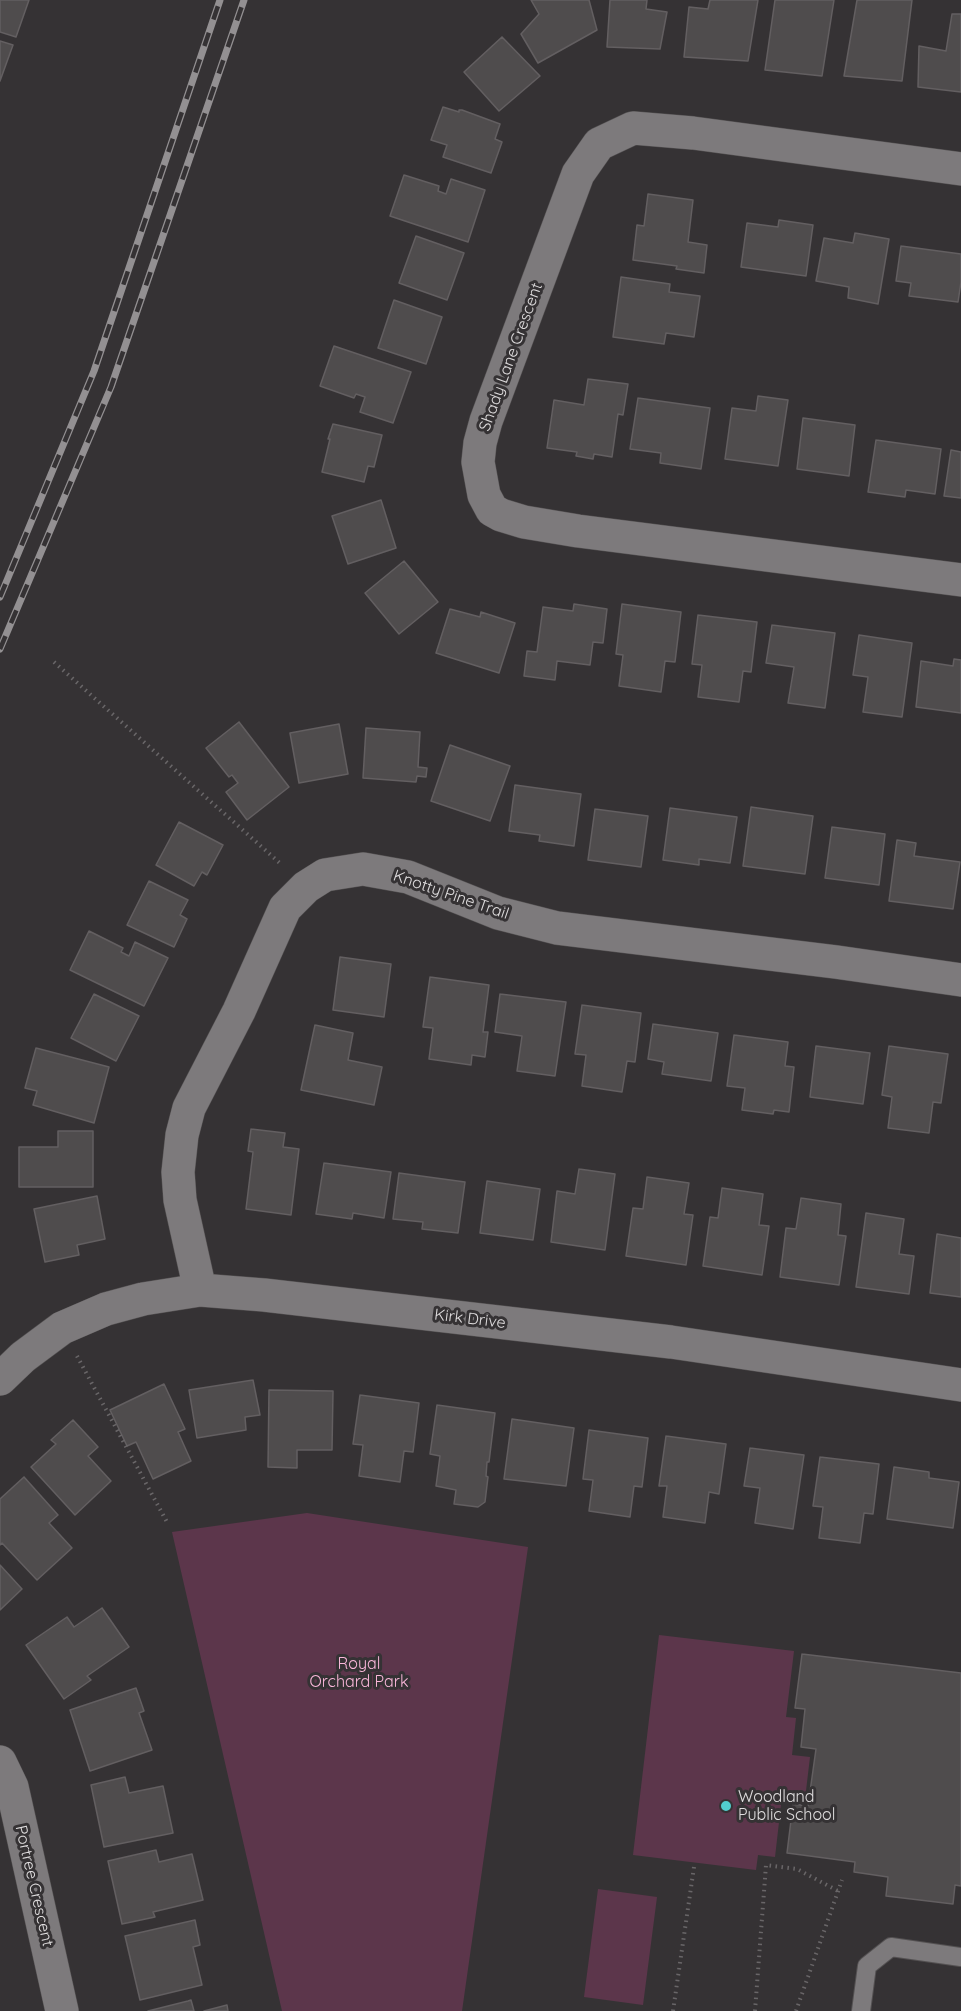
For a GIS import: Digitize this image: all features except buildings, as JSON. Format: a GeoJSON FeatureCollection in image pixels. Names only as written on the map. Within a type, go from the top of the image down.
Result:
{"type":"FeatureCollection","features":[{"type":"Feature","properties":{"kind":"street","name":"Shady Lane Crescent"},"geometry":{"type":"LineString","coordinates":[[961,169],[633,128],[599,144],[578,174],[486,421],[478,462],[484,495],[492,510],[524,522],[578,531],[961,580]]}},
{"type":"Feature","properties":{"kind":"street","name":"Knotty Pine Trail"},"geometry":{"type":"LineString","coordinates":[[200,1290],[180,1200],[178,1172],[182,1135],[189,1108],[239,1011],[285,908],[306,887],[325,875],[363,869],[408,878],[498,913],[557,928],[836,962],[961,980]]}},
{"type":"Feature","properties":{"kind":"street","name":"Kirk Drive"},"geometry":{"type":"LineString","coordinates":[[0,1379],[23,1357],[62,1328],[115,1306],[200,1290],[264,1295],[671,1342],[961,1385]]}},
{"type":"Feature","properties":{"kind":"street","name":"Portree Crescent"},"geometry":{"type":"LineString","coordinates":[[0,1762],[12,1787],[62,2011]]}},
{"type":"Feature","properties":{"kind":"lane"},"geometry":{"type":"LineString","coordinates":[[861,2011],[867,1966],[891,1947],[961,1958]]}},
{"type":"Feature","properties":{"kind":"path"},"geometry":{"type":"LineString","coordinates":[[54,662],[306,887]]}},
{"type":"Feature","properties":{"kind":"path"},"geometry":{"type":"LineString","coordinates":[[62,1328],[168,1524]]}},
{"type":"Feature","properties":{"kind":"path"},"geometry":{"type":"LineString","coordinates":[[755,2011],[766,1865],[797,1869],[838,1891]]}},
{"type":"Feature","properties":{"kind":"path"},"geometry":{"type":"LineString","coordinates":[[673,2011],[694,1867]]}},
{"type":"Feature","properties":{"kind":"path"},"geometry":{"type":"LineString","coordinates":[[796,2011],[842,1880]]}},
{"type":"Feature","properties":{"kind":"green space","name":"Royal Orchard Park"},"geometry":{"type":"Polygon","coordinates":[[[307,1513],[528,1547],[462,2011],[282,2011],[172,1532],[307,1513]]]}},
{"type":"Feature","properties":{"kind":"green space"},"geometry":{"type":"Polygon","coordinates":[[[659,1635],[794,1651],[786,1717],[796,1718],[792,1755],[810,1757],[805,1799],[782,1796],[775,1857],[758,1855],[756,1870],[633,1855],[659,1635]]]}},
{"type":"Feature","properties":{"kind":"green space"},"geometry":{"type":"Polygon","coordinates":[[[598,1889],[657,1897],[643,2005],[584,1997],[598,1889]]]}},
{"type":"Feature","properties":{"kind":"railway"},"geometry":{"type":"LineString","coordinates":[[0,597],[94,371],[220,0]]}},
{"type":"Feature","properties":{"kind":"railway"},"geometry":{"type":"LineString","coordinates":[[0,649],[111,387],[244,0]]}},
{"type":"Feature","properties":{"kind":"place","name":"Woodland Public School"},"geometry":{"type":"Point","coordinates":[726,1806]}}]}
